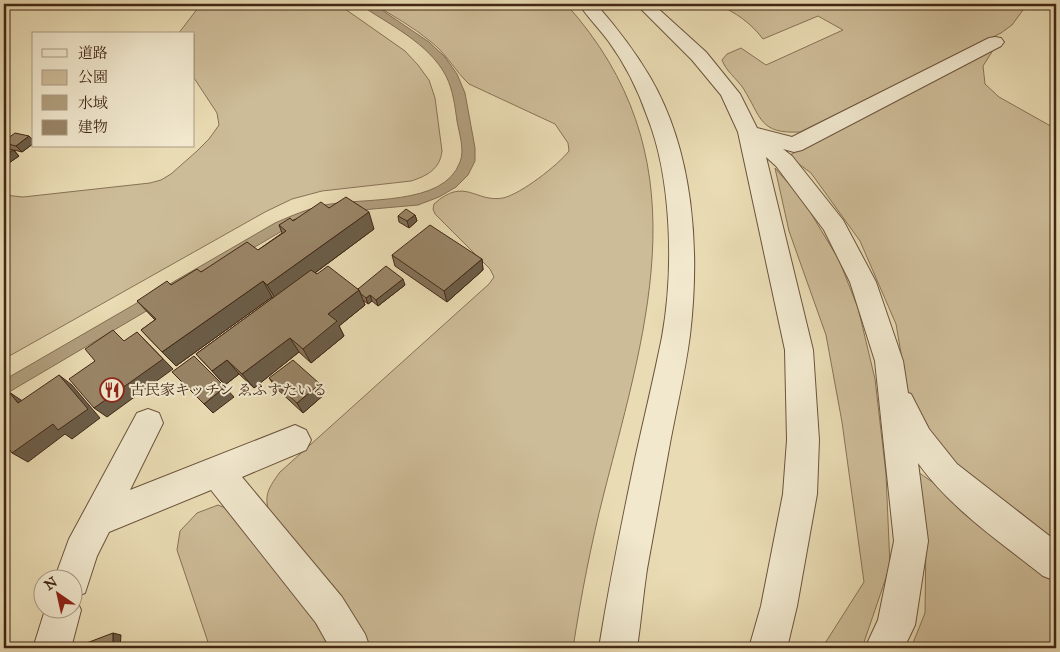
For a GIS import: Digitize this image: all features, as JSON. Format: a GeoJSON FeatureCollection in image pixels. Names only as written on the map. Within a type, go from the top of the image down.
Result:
{"type":"FeatureCollection","features":[{"type":"Feature","properties":{"kind":"street"},"geometry":{"type":"LineString","coordinates":[[587,4],[623,47],[654,103],[669,148],[675,174],[682,230],[681,297],[676,335],[632,552],[618,648]]}},
{"type":"Feature","properties":{"kind":"street"},"geometry":{"type":"LineString","coordinates":[[644,4],[699,56],[730,94],[749,132],[799,350],[804,440],[800,494],[779,606],[768,648]]}},
{"type":"Feature","properties":{"kind":"street"},"geometry":{"type":"LineString","coordinates":[[749,132],[794,145],[995,42]]}},
{"type":"Feature","properties":{"kind":"street"},"geometry":{"type":"LineString","coordinates":[[749,132],[784,161],[834,226],[863,282],[889,361],[911,541],[896,625],[884,648]]}},
{"type":"Feature","properties":{"kind":"street"},"geometry":{"type":"LineString","coordinates":[[892,389],[918,439],[946,475],[987,510],[1056,563]]}},
{"type":"Feature","properties":{"kind":"street"},"geometry":{"type":"LineString","coordinates":[[75,570],[81,550],[148,423]]}},
{"type":"Feature","properties":{"kind":"street"},"geometry":{"type":"LineString","coordinates":[[97,520],[295,440]]}},
{"type":"Feature","properties":{"kind":"street"},"geometry":{"type":"LineString","coordinates":[[217,471],[329,610],[351,648]]}},
{"type":"Feature","properties":{"kind":"street"},"geometry":{"type":"LineString","coordinates":[[52,648],[60,620]]}},
{"type":"Feature","properties":{"kind":"green space"},"geometry":{"type":"Polygon","coordinates":[[[201,4],[338,4],[405,51],[429,80],[435,98],[442,151],[439,163],[432,171],[411,181],[322,191],[292,199],[265,212],[4,359],[4,195],[23,197],[150,183],[161,180],[171,174],[197,151],[219,125],[217,113],[195,80],[195,32],[180,32],[201,4]]]}},
{"type":"Feature","properties":{"kind":"green space"},"geometry":{"type":"Polygon","coordinates":[[[374,4],[566,4],[609,61],[636,120],[650,179],[653,240],[648,301],[636,364],[599,512],[573,648],[366,648],[354,624],[272,520],[267,506],[267,495],[280,472],[489,284],[494,277],[490,269],[435,214],[434,204],[445,196],[462,191],[493,199],[511,195],[539,178],[557,164],[569,151],[568,143],[555,124],[469,84],[436,46],[410,26],[374,4]]]}},
{"type":"Feature","properties":{"kind":"green space"},"geometry":{"type":"Polygon","coordinates":[[[717,4],[768,7],[783,4],[1023,4],[1023,10],[1012,25],[1001,33],[800,132],[787,132],[776,130],[763,122],[743,88],[722,60],[727,54],[741,48],[766,65],[843,30],[818,16],[763,39],[742,18],[717,4]]]}},
{"type":"Feature","properties":{"kind":"green space"},"geometry":{"type":"Polygon","coordinates":[[[995,47],[983,66],[985,84],[999,97],[1056,129],[1056,648],[911,648],[925,613],[926,538],[918,472],[964,504],[918,418],[908,394],[896,324],[860,241],[811,173],[788,156],[995,47]]]}},
{"type":"Feature","properties":{"kind":"green space"},"geometry":{"type":"Polygon","coordinates":[[[775,168],[803,200],[839,260],[858,308],[875,379],[886,474],[890,566],[862,648],[822,648],[864,582],[842,422],[826,335],[789,231],[775,168]]]}},
{"type":"Feature","properties":{"kind":"green space"},"geometry":{"type":"Polygon","coordinates":[[[218,505],[233,511],[337,648],[210,648],[177,550],[180,531],[197,513],[218,505]]]}},
{"type":"Feature","properties":{"kind":"water"},"geometry":{"type":"Polygon","coordinates":[[[359,4],[373,4],[429,42],[445,57],[457,74],[465,93],[475,148],[475,161],[468,175],[456,187],[439,197],[418,205],[350,211],[282,231],[4,395],[4,380],[275,223],[325,205],[380,200],[420,193],[438,187],[451,176],[460,162],[462,147],[453,98],[446,76],[439,64],[419,44],[359,4]]]}},
{"type":"Feature","properties":{"kind":"building"},"geometry":{"type":"Polygon","coordinates":[[[15,133],[29,136],[16,146],[4,143],[4,141],[15,133]]]}},
{"type":"Feature","properties":{"kind":"building"},"geometry":{"type":"Polygon","coordinates":[[[4,147],[13,150],[4,157],[4,147]]]}},
{"type":"Feature","properties":{"kind":"building"},"geometry":{"type":"Polygon","coordinates":[[[346,197],[369,212],[267,285],[263,281],[162,352],[141,330],[156,319],[137,301],[167,281],[171,285],[197,269],[201,272],[247,242],[258,250],[286,231],[279,225],[290,218],[293,221],[321,202],[329,208],[346,197]]]}},
{"type":"Feature","properties":{"kind":"building"},"geometry":{"type":"Polygon","coordinates":[[[406,209],[415,215],[407,221],[398,216],[406,209]]]}},
{"type":"Feature","properties":{"kind":"building"},"geometry":{"type":"Polygon","coordinates":[[[430,225],[482,259],[444,291],[392,255],[430,225]]]}},
{"type":"Feature","properties":{"kind":"building"},"geometry":{"type":"Polygon","coordinates":[[[328,266],[359,290],[328,314],[337,321],[303,349],[290,338],[242,374],[227,360],[212,371],[196,354],[311,270],[317,274],[328,266]]]}},
{"type":"Feature","properties":{"kind":"building"},"geometry":{"type":"Polygon","coordinates":[[[386,266],[403,279],[376,300],[370,295],[366,298],[358,289],[386,266]]]}},
{"type":"Feature","properties":{"kind":"building"},"geometry":{"type":"Polygon","coordinates":[[[113,330],[124,341],[137,332],[163,359],[94,408],[69,379],[95,361],[85,349],[113,330]]]}},
{"type":"Feature","properties":{"kind":"building"},"geometry":{"type":"Polygon","coordinates":[[[194,356],[225,387],[204,404],[172,372],[194,356]]]}},
{"type":"Feature","properties":{"kind":"building"},"geometry":{"type":"Polygon","coordinates":[[[293,360],[320,384],[297,403],[269,378],[293,360]]]}},
{"type":"Feature","properties":{"kind":"building"},"geometry":{"type":"Polygon","coordinates":[[[59,375],[88,409],[58,430],[53,424],[12,453],[4,442],[4,396],[9,392],[18,403],[59,375]]]}},
{"type":"Feature","properties":{"kind":"building"},"geometry":{"type":"Polygon","coordinates":[[[113,633],[113,648],[76,648],[76,647],[113,633]]]}},
{"type":"Feature","properties":{"kind":"place","name":"古民家キッチン ゑふすたいる"},"geometry":{"type":"Point","coordinates":[112,390]}}]}
